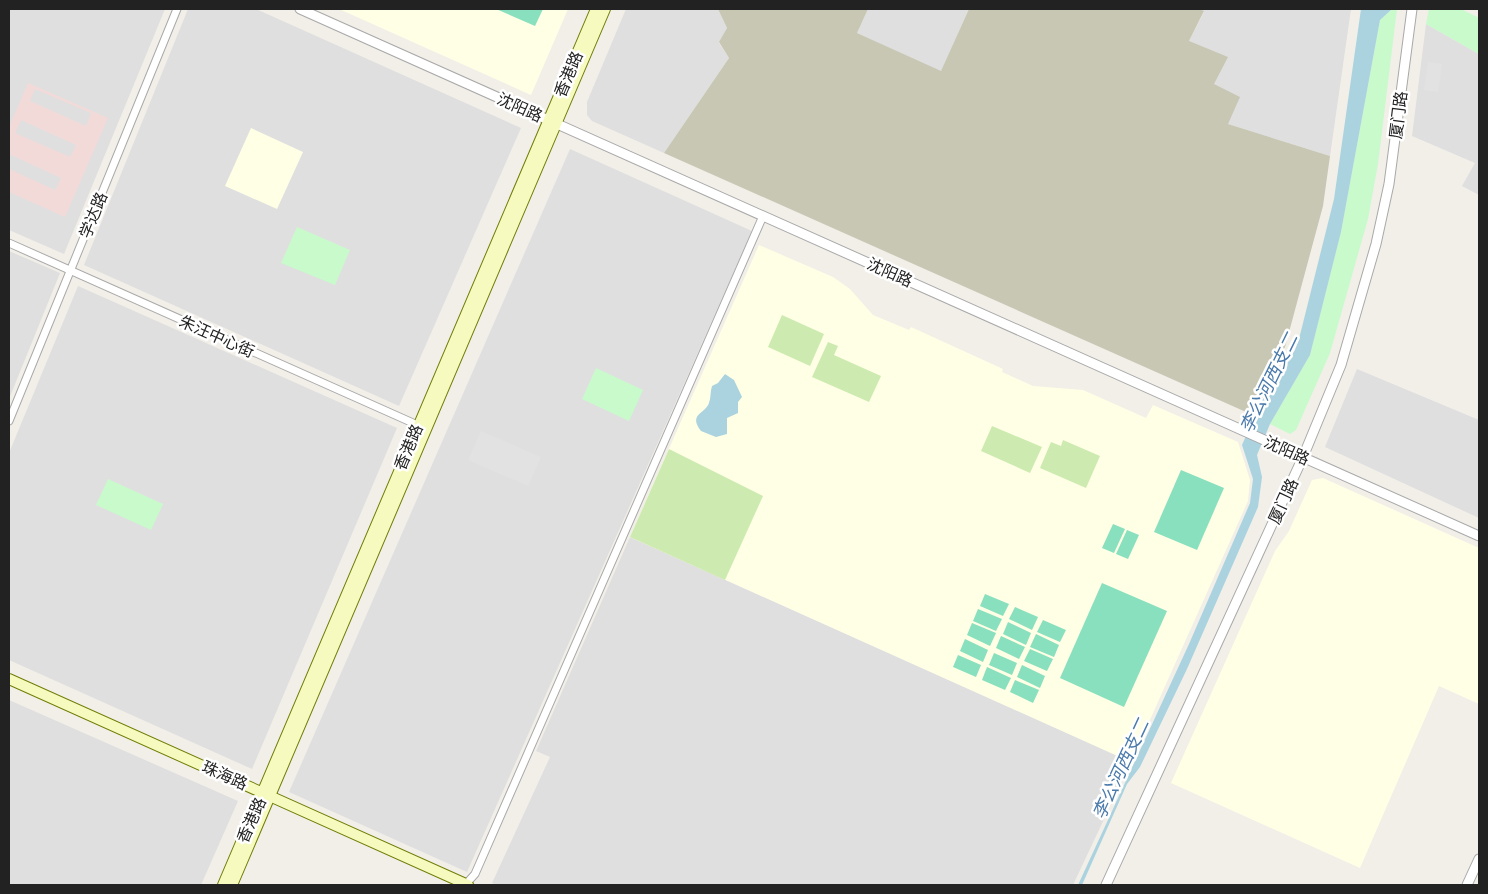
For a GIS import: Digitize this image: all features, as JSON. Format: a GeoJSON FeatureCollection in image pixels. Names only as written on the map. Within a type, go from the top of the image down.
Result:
{"type":"FeatureCollection","features":[{"type":"Feature","properties":{"kind":"main road","name":"香港路"},"geometry":{"type":"LineString","coordinates":[[232,885],[267,794],[552,121],[596,9]]}},
{"type":"Feature","properties":{"kind":"main road","name":"香港路"},"geometry":{"type":"LineString","coordinates":[[552,121],[605,9]]}},
{"type":"Feature","properties":{"kind":"main road","name":"珠海路"},"geometry":{"type":"LineString","coordinates":[[9,679],[467,885]]}},
{"type":"Feature","properties":{"kind":"main road","name":"香港路"},"geometry":{"type":"LineString","coordinates":[[223,885],[267,794]]}},
{"type":"Feature","properties":{"kind":"street","name":"学达路"},"geometry":{"type":"LineString","coordinates":[[9,421],[177,9]]}},
{"type":"Feature","properties":{"kind":"street","name":"沈阳路"},"geometry":{"type":"LineString","coordinates":[[300,9],[1479,536]]}},
{"type":"Feature","properties":{"kind":"street","name":"厦门路"},"geometry":{"type":"LineString","coordinates":[[1106,885],[1303,457],[1341,365],[1376,244],[1389,184],[1412,9]]}},
{"type":"Feature","properties":{"kind":"street"},"geometry":{"type":"LineString","coordinates":[[467,885],[475,874],[764,216]]}},
{"type":"Feature","properties":{"kind":"street","name":"朱汪中心街"},"geometry":{"type":"LineString","coordinates":[[9,243],[422,427]]}},
{"type":"Feature","properties":{"kind":"street"},"geometry":{"type":"LineString","coordinates":[[1467,885],[1479,859]]}},
{"type":"Feature","properties":{"kind":"shaded area"},"geometry":{"type":"Polygon","coordinates":[[[9,9],[165,9],[64,254],[9,230],[9,9]]]}},
{"type":"Feature","properties":{"kind":"shaded area"},"geometry":{"type":"Polygon","coordinates":[[[188,9],[256,9],[521,128],[399,406],[84,265],[188,9]]]}},
{"type":"Feature","properties":{"kind":"shaded area"},"geometry":{"type":"Polygon","coordinates":[[[339,9],[568,9],[531,95],[339,9]]]}},
{"type":"Feature","properties":{"kind":"shaded area"},"geometry":{"type":"Polygon","coordinates":[[[626,9],[718,9],[727,28],[719,43],[729,58],[664,153],[592,121],[587,115],[587,102],[626,9]]]}},
{"type":"Feature","properties":{"kind":"shaded area"},"geometry":{"type":"Polygon","coordinates":[[[718,9],[868,9],[857,33],[941,71],[969,9],[1199,9],[1204,11],[1189,41],[1228,57],[1214,84],[1240,97],[1228,124],[1330,156],[1323,206],[1285,347],[1246,412],[664,153],[729,58],[719,42],[727,28],[718,9]]]}},
{"type":"Feature","properties":{"kind":"shaded area"},"geometry":{"type":"Polygon","coordinates":[[[868,9],[969,9],[941,72],[857,33],[868,9]]]}},
{"type":"Feature","properties":{"kind":"shaded area"},"geometry":{"type":"Polygon","coordinates":[[[1199,9],[1351,9],[1330,156],[1228,124],[1214,84],[1189,41],[1204,12],[1199,9]]]}},
{"type":"Feature","properties":{"kind":"shaded area"},"geometry":{"type":"Polygon","coordinates":[[[1426,24],[1479,54],[1479,195],[1462,186],[1475,163],[1412,136],[1426,24]]]}},
{"type":"Feature","properties":{"kind":"shaded area"},"geometry":{"type":"Polygon","coordinates":[[[1428,62],[1442,64],[1438,92],[1424,90],[1428,62]]]}},
{"type":"Feature","properties":{"kind":"shaded area"},"geometry":{"type":"Polygon","coordinates":[[[28,83],[108,118],[65,217],[9,192],[9,169],[55,190],[61,178],[9,154],[9,127],[28,83]],[[35,89],[30,101],[86,126],[91,113],[35,89]],[[21,120],[15,133],[70,157],[76,145],[21,120]]]}},
{"type":"Feature","properties":{"kind":"shaded area"},"geometry":{"type":"Polygon","coordinates":[[[251,128],[303,152],[277,209],[225,186],[251,128]]]}},
{"type":"Feature","properties":{"kind":"shaded area"},"geometry":{"type":"Polygon","coordinates":[[[570,149],[752,231],[467,872],[289,792],[570,149]]]}},
{"type":"Feature","properties":{"kind":"shaded area"},"geometry":{"type":"Polygon","coordinates":[[[759,245],[833,277],[850,289],[873,315],[909,330],[911,327],[1003,369],[1002,372],[1033,386],[1083,390],[1146,418],[1153,405],[1238,442],[1250,480],[1248,501],[1131,762],[630,537],[759,245]]]}},
{"type":"Feature","properties":{"kind":"shaded area"},"geometry":{"type":"Polygon","coordinates":[[[9,251],[60,273],[9,399],[9,251]]]}},
{"type":"Feature","properties":{"kind":"shaded area"},"geometry":{"type":"Polygon","coordinates":[[[78,286],[397,428],[252,769],[9,660],[9,453],[78,286]]]}},
{"type":"Feature","properties":{"kind":"shaded area"},"geometry":{"type":"Polygon","coordinates":[[[1357,369],[1479,420],[1479,518],[1325,447],[1357,369]]]}},
{"type":"Feature","properties":{"kind":"shaded area"},"geometry":{"type":"Polygon","coordinates":[[[481,431],[541,457],[528,486],[468,460],[481,431]]]}},
{"type":"Feature","properties":{"kind":"shaded area"},"geometry":{"type":"Polygon","coordinates":[[[1323,478],[1479,548],[1479,704],[1439,686],[1360,868],[1171,783],[1275,551],[1289,531],[1312,480],[1323,478]]]}},
{"type":"Feature","properties":{"kind":"shaded area"},"geometry":{"type":"Polygon","coordinates":[[[630,537],[1131,762],[1073,885],[496,885],[492,883],[550,757],[536,751],[630,537]]]}},
{"type":"Feature","properties":{"kind":"shaded area"},"geometry":{"type":"Polygon","coordinates":[[[9,700],[238,801],[201,885],[9,885],[9,700]]]}},
{"type":"Feature","properties":{"kind":"green space"},"geometry":{"type":"Polygon","coordinates":[[[496,9],[543,9],[535,26],[496,9]]]}},
{"type":"Feature","properties":{"kind":"green space"},"geometry":{"type":"Polygon","coordinates":[[[1392,9],[1397,9],[1378,164],[1368,219],[1330,353],[1296,430],[1290,434],[1270,424],[1310,355],[1341,232],[1380,20],[1392,9]]]}},
{"type":"Feature","properties":{"kind":"green space"},"geometry":{"type":"Polygon","coordinates":[[[1429,9],[1461,9],[1479,18],[1479,54],[1426,24],[1429,9]]]}},
{"type":"Feature","properties":{"kind":"green space"},"geometry":{"type":"Polygon","coordinates":[[[297,227],[350,250],[335,285],[281,263],[297,227]]]}},
{"type":"Feature","properties":{"kind":"green space"},"geometry":{"type":"Polygon","coordinates":[[[782,315],[824,334],[810,366],[768,347],[782,315]]]}},
{"type":"Feature","properties":{"kind":"green space"},"geometry":{"type":"Polygon","coordinates":[[[828,342],[838,346],[834,355],[881,376],[869,402],[812,377],[828,342]]]}},
{"type":"Feature","properties":{"kind":"green space"},"geometry":{"type":"Polygon","coordinates":[[[596,368],[643,390],[629,421],[582,399],[596,368]]]}},
{"type":"Feature","properties":{"kind":"green space"},"geometry":{"type":"Polygon","coordinates":[[[992,426],[1042,447],[1030,473],[981,451],[992,426]]]}},
{"type":"Feature","properties":{"kind":"green space"},"geometry":{"type":"Polygon","coordinates":[[[1063,440],[1100,456],[1086,488],[1040,468],[1051,442],[1061,446],[1063,440]]]}},
{"type":"Feature","properties":{"kind":"green space"},"geometry":{"type":"Polygon","coordinates":[[[669,449],[763,496],[725,580],[630,537],[669,449]]]}},
{"type":"Feature","properties":{"kind":"green space"},"geometry":{"type":"Polygon","coordinates":[[[1181,470],[1224,488],[1197,550],[1154,532],[1181,470]]]}},
{"type":"Feature","properties":{"kind":"green space"},"geometry":{"type":"Polygon","coordinates":[[[108,479],[163,504],[151,530],[96,505],[108,479]]]}},
{"type":"Feature","properties":{"kind":"green space"},"geometry":{"type":"Polygon","coordinates":[[[1113,524],[1125,529],[1114,553],[1102,548],[1113,524]]]}},
{"type":"Feature","properties":{"kind":"green space"},"geometry":{"type":"Polygon","coordinates":[[[1127,530],[1139,535],[1128,559],[1116,554],[1127,530]]]}},
{"type":"Feature","properties":{"kind":"green space"},"geometry":{"type":"Polygon","coordinates":[[[1102,583],[1167,611],[1124,707],[1060,678],[1102,583]]]}},
{"type":"Feature","properties":{"kind":"green space"},"geometry":{"type":"Polygon","coordinates":[[[985,594],[1009,604],[1003,616],[980,606],[985,594]]]}},
{"type":"Feature","properties":{"kind":"green space"},"geometry":{"type":"Polygon","coordinates":[[[1015,607],[1038,617],[1032,630],[1009,619],[1015,607]]]}},
{"type":"Feature","properties":{"kind":"green space"},"geometry":{"type":"Polygon","coordinates":[[[978,609],[1002,619],[996,631],[973,621],[978,609]]]}},
{"type":"Feature","properties":{"kind":"green space"},"geometry":{"type":"Polygon","coordinates":[[[1043,620],[1066,630],[1060,642],[1037,632],[1043,620]]]}},
{"type":"Feature","properties":{"kind":"green space"},"geometry":{"type":"Polygon","coordinates":[[[1008,622],[1031,633],[1026,645],[1003,634],[1008,622]]]}},
{"type":"Feature","properties":{"kind":"green space"},"geometry":{"type":"Polygon","coordinates":[[[972,623],[996,633],[990,646],[967,635],[972,623]]]}},
{"type":"Feature","properties":{"kind":"green space"},"geometry":{"type":"Polygon","coordinates":[[[1036,634],[1059,645],[1054,657],[1030,647],[1036,634]]]}},
{"type":"Feature","properties":{"kind":"green space"},"geometry":{"type":"Polygon","coordinates":[[[1001,636],[1025,647],[1019,659],[996,648],[1001,636]]]}},
{"type":"Feature","properties":{"kind":"green space"},"geometry":{"type":"Polygon","coordinates":[[[965,639],[988,650],[983,662],[960,651],[965,639]]]}},
{"type":"Feature","properties":{"kind":"green space"},"geometry":{"type":"Polygon","coordinates":[[[1030,649],[1053,659],[1047,671],[1024,661],[1030,649]]]}},
{"type":"Feature","properties":{"kind":"green space"},"geometry":{"type":"Polygon","coordinates":[[[994,653],[1017,663],[1012,675],[989,665],[994,653]]]}},
{"type":"Feature","properties":{"kind":"green space"},"geometry":{"type":"Polygon","coordinates":[[[958,655],[981,665],[976,677],[953,667],[958,655]]]}},
{"type":"Feature","properties":{"kind":"green space"},"geometry":{"type":"Polygon","coordinates":[[[1022,665],[1045,676],[1040,688],[1017,677],[1022,665]]]}},
{"type":"Feature","properties":{"kind":"green space"},"geometry":{"type":"Polygon","coordinates":[[[987,667],[1011,678],[1005,690],[982,680],[987,667]]]}},
{"type":"Feature","properties":{"kind":"green space"},"geometry":{"type":"Polygon","coordinates":[[[1015,680],[1039,690],[1033,703],[1010,692],[1015,680]]]}},
{"type":"Feature","properties":{"kind":"water"},"geometry":{"type":"Polygon","coordinates":[[[1361,9],[1392,9],[1380,20],[1341,232],[1310,355],[1270,424],[1257,455],[1262,477],[1258,507],[1187,669],[1140,767],[1127,784],[1082,885],[1078,885],[1189,644],[1250,503],[1253,479],[1242,445],[1261,401],[1295,350],[1299,339],[1334,199],[1361,9]]]}},
{"type":"Feature","properties":{"kind":"water"},"geometry":{"type":"Polygon","coordinates":[[[725,374],[734,380],[742,397],[738,402],[738,413],[727,418],[727,434],[716,437],[701,431],[696,421],[709,403],[712,386],[718,383],[725,374]]]}},
{"type":"Feature","properties":{"kind":"water label","name":"李公河西支二"},"geometry":{"type":"Point","coordinates":[1269,383]}},
{"type":"Feature","properties":{"kind":"water label","name":"李公河西支二"},"geometry":{"type":"Point","coordinates":[1121,769]}}]}
